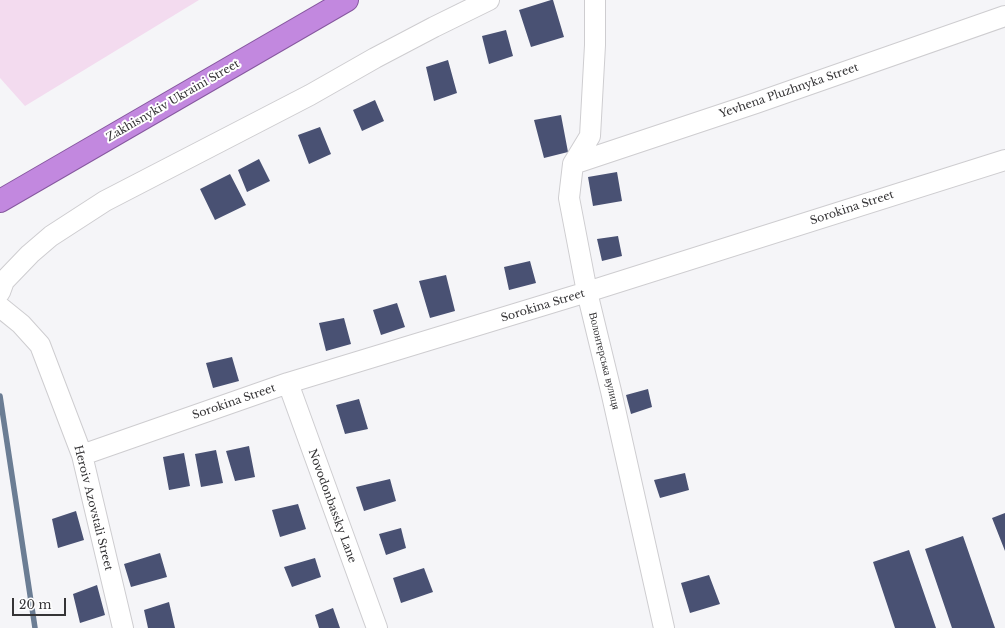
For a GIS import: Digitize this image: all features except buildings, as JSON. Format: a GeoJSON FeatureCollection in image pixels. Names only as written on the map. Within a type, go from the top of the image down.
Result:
{"type":"FeatureCollection","features":[{"type":"Feature","properties":{"kind":"highway","name":"Zakhisnykiv Ukraini Street"},"geometry":{"type":"LineString","coordinates":[[0,201],[347,0]]}},
{"type":"Feature","properties":{"kind":"street"},"geometry":{"type":"LineString","coordinates":[[0,292],[4,281],[30,254],[51,236],[105,201],[310,95],[434,27],[489,0]]}},
{"type":"Feature","properties":{"kind":"street","name":"Волонтерська вулиця"},"geometry":{"type":"LineString","coordinates":[[595,0],[595,45],[590,136],[573,164],[568,198],[587,292],[611,391],[664,628]]}},
{"type":"Feature","properties":{"kind":"street","name":"Yevhena Pluzhnyka Street"},"geometry":{"type":"LineString","coordinates":[[573,164],[756,103],[1005,16]]}},
{"type":"Feature","properties":{"kind":"street","name":"Sorokina Street"},"geometry":{"type":"LineString","coordinates":[[82,455],[288,383],[587,292],[1005,160]]}},
{"type":"Feature","properties":{"kind":"street","name":"Heroiv Azovstali Street"},"geometry":{"type":"LineString","coordinates":[[0,307],[21,324],[40,346],[82,455],[123,628]]}},
{"type":"Feature","properties":{"kind":"street","name":"Novodonbassky Lane"},"geometry":{"type":"LineString","coordinates":[[288,383],[377,628]]}},
{"type":"Feature","properties":{"kind":"shaded area"},"geometry":{"type":"Polygon","coordinates":[[[0,0],[199,0],[25,106],[0,78],[0,0]]]}},
{"type":"Feature","properties":{"kind":"waterway"},"geometry":{"type":"LineString","coordinates":[[0,396],[35,628]]}}]}
